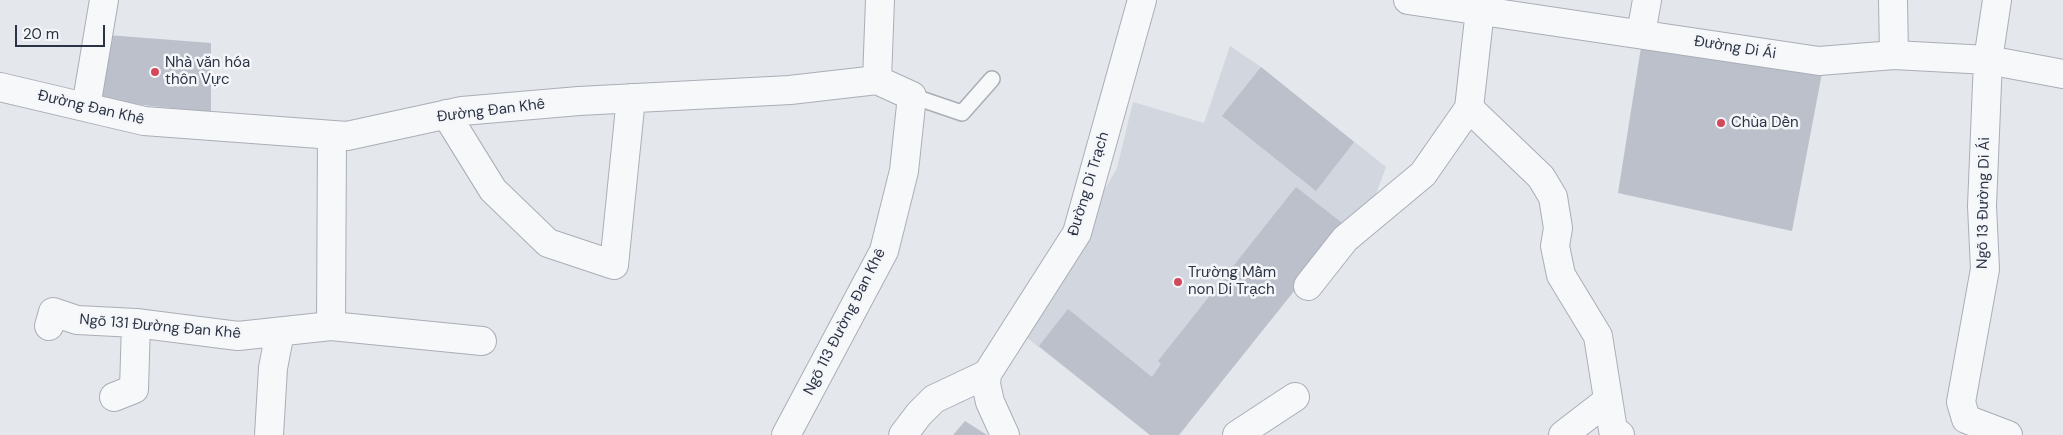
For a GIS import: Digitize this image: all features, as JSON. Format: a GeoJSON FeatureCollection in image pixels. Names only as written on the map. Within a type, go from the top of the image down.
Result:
{"type":"FeatureCollection","features":[{"type":"Feature","properties":{"kind":"street"},"geometry":{"type":"LineString","coordinates":[[86,107],[104,0]]}},
{"type":"Feature","properties":{"kind":"street"},"geometry":{"type":"LineString","coordinates":[[880,0],[877,80],[912,96]]}},
{"type":"Feature","properties":{"kind":"street","name":"Đường Di Trạch"},"geometry":{"type":"LineString","coordinates":[[987,374],[1077,233],[1142,0]]}},
{"type":"Feature","properties":{"kind":"street","name":"Đường Di Ái"},"geometry":{"type":"LineString","coordinates":[[1408,0],[1820,61],[1894,55],[1988,60],[2063,74]]}},
{"type":"Feature","properties":{"kind":"street"},"geometry":{"type":"LineString","coordinates":[[1641,34],[1647,0]]}},
{"type":"Feature","properties":{"kind":"street"},"geometry":{"type":"LineString","coordinates":[[1893,0],[1894,55]]}},
{"type":"Feature","properties":{"kind":"street"},"geometry":{"type":"LineString","coordinates":[[1988,60],[1997,0]]}},
{"type":"Feature","properties":{"kind":"street"},"geometry":{"type":"LineString","coordinates":[[1308,286],[1344,239],[1423,174],[1469,108],[1480,10]]}},
{"type":"Feature","properties":{"kind":"street","name":"Ngõ 13 Đường Di Ái"},"geometry":{"type":"LineString","coordinates":[[1988,60],[1982,206],[1985,269],[1961,402],[1966,419],[2008,435]]}},
{"type":"Feature","properties":{"kind":"street","name":"Đường Đan Khê"},"geometry":{"type":"LineString","coordinates":[[0,88],[144,121],[347,136],[472,110],[631,98],[790,90],[877,80]]}},
{"type":"Feature","properties":{"kind":"street","name":"Ngõ 113 Đường Đan Khê"},"geometry":{"type":"LineString","coordinates":[[786,435],[884,250],[904,171],[912,96]]}},
{"type":"Feature","properties":{"kind":"street"},"geometry":{"type":"LineString","coordinates":[[446,114],[493,190],[548,243],[614,265],[631,98]]}},
{"type":"Feature","properties":{"kind":"street"},"geometry":{"type":"LineString","coordinates":[[1469,108],[1542,177],[1553,197],[1558,228],[1555,246],[1561,275],[1598,336],[1613,430],[1620,435]]}},
{"type":"Feature","properties":{"kind":"street"},"geometry":{"type":"LineString","coordinates":[[330,326],[332,135]]}},
{"type":"Feature","properties":{"kind":"street","name":"Ngõ 131 Đường Đan Khê"},"geometry":{"type":"LineString","coordinates":[[49,326],[53,312],[77,320],[136,323],[238,336],[330,326],[482,341]]}},
{"type":"Feature","properties":{"kind":"street"},"geometry":{"type":"LineString","coordinates":[[114,397],[134,389],[136,323]]}},
{"type":"Feature","properties":{"kind":"street"},"geometry":{"type":"LineString","coordinates":[[269,435],[274,368],[280,332]]}},
{"type":"Feature","properties":{"kind":"street"},"geometry":{"type":"LineString","coordinates":[[903,435],[919,414],[934,399],[987,374]]}},
{"type":"Feature","properties":{"kind":"street"},"geometry":{"type":"LineString","coordinates":[[987,374],[986,384],[990,402],[1005,435]]}},
{"type":"Feature","properties":{"kind":"street"},"geometry":{"type":"LineString","coordinates":[[1237,435],[1295,397]]}},
{"type":"Feature","properties":{"kind":"street"},"geometry":{"type":"LineString","coordinates":[[1563,435],[1607,401]]}},
{"type":"Feature","properties":{"kind":"lane"},"geometry":{"type":"LineString","coordinates":[[912,96],[962,113],[992,79]]}},
{"type":"Feature","properties":{"kind":"shaded area","name":"Trường Mầm non Di Trạch"},"geometry":{"type":"Polygon","coordinates":[[[1230,46],[1261,67],[1386,167],[1371,207],[1346,226],[1179,435],[1150,435],[1026,337],[1117,168],[1133,102],[1204,123],[1230,46]]]}},
{"type":"Feature","properties":{"kind":"building","name":"Nhà văn hóa thôn Vực"},"geometry":{"type":"Polygon","coordinates":[[[107,35],[211,43],[211,112],[93,100],[107,35]]]}},
{"type":"Feature","properties":{"kind":"building","name":"Chùa Dền"},"geometry":{"type":"Polygon","coordinates":[[[1642,41],[1826,52],[1792,231],[1618,193],[1642,41]]]}},
{"type":"Feature","properties":{"kind":"building"},"geometry":{"type":"Polygon","coordinates":[[[1261,67],[1354,142],[1316,191],[1222,116],[1261,67]]]}},
{"type":"Feature","properties":{"kind":"building"},"geometry":{"type":"Polygon","coordinates":[[[1296,187],[1346,226],[1179,435],[1150,435],[1039,346],[1068,309],[1152,377],[1161,364],[1158,361],[1296,187]]]}},
{"type":"Feature","properties":{"kind":"building"},"geometry":{"type":"Polygon","coordinates":[[[965,421],[987,435],[953,435],[965,421]]]}},
{"type":"Feature","properties":{"kind":"place","name":"Nhà văn hóa thôn Vực"},"geometry":{"type":"Point","coordinates":[155,72]}},
{"type":"Feature","properties":{"kind":"place","name":"Chùa Dền"},"geometry":{"type":"Point","coordinates":[1721,123]}},
{"type":"Feature","properties":{"kind":"place","name":"Trường Mầm non Di Trạch"},"geometry":{"type":"Point","coordinates":[1178,282]}}]}
